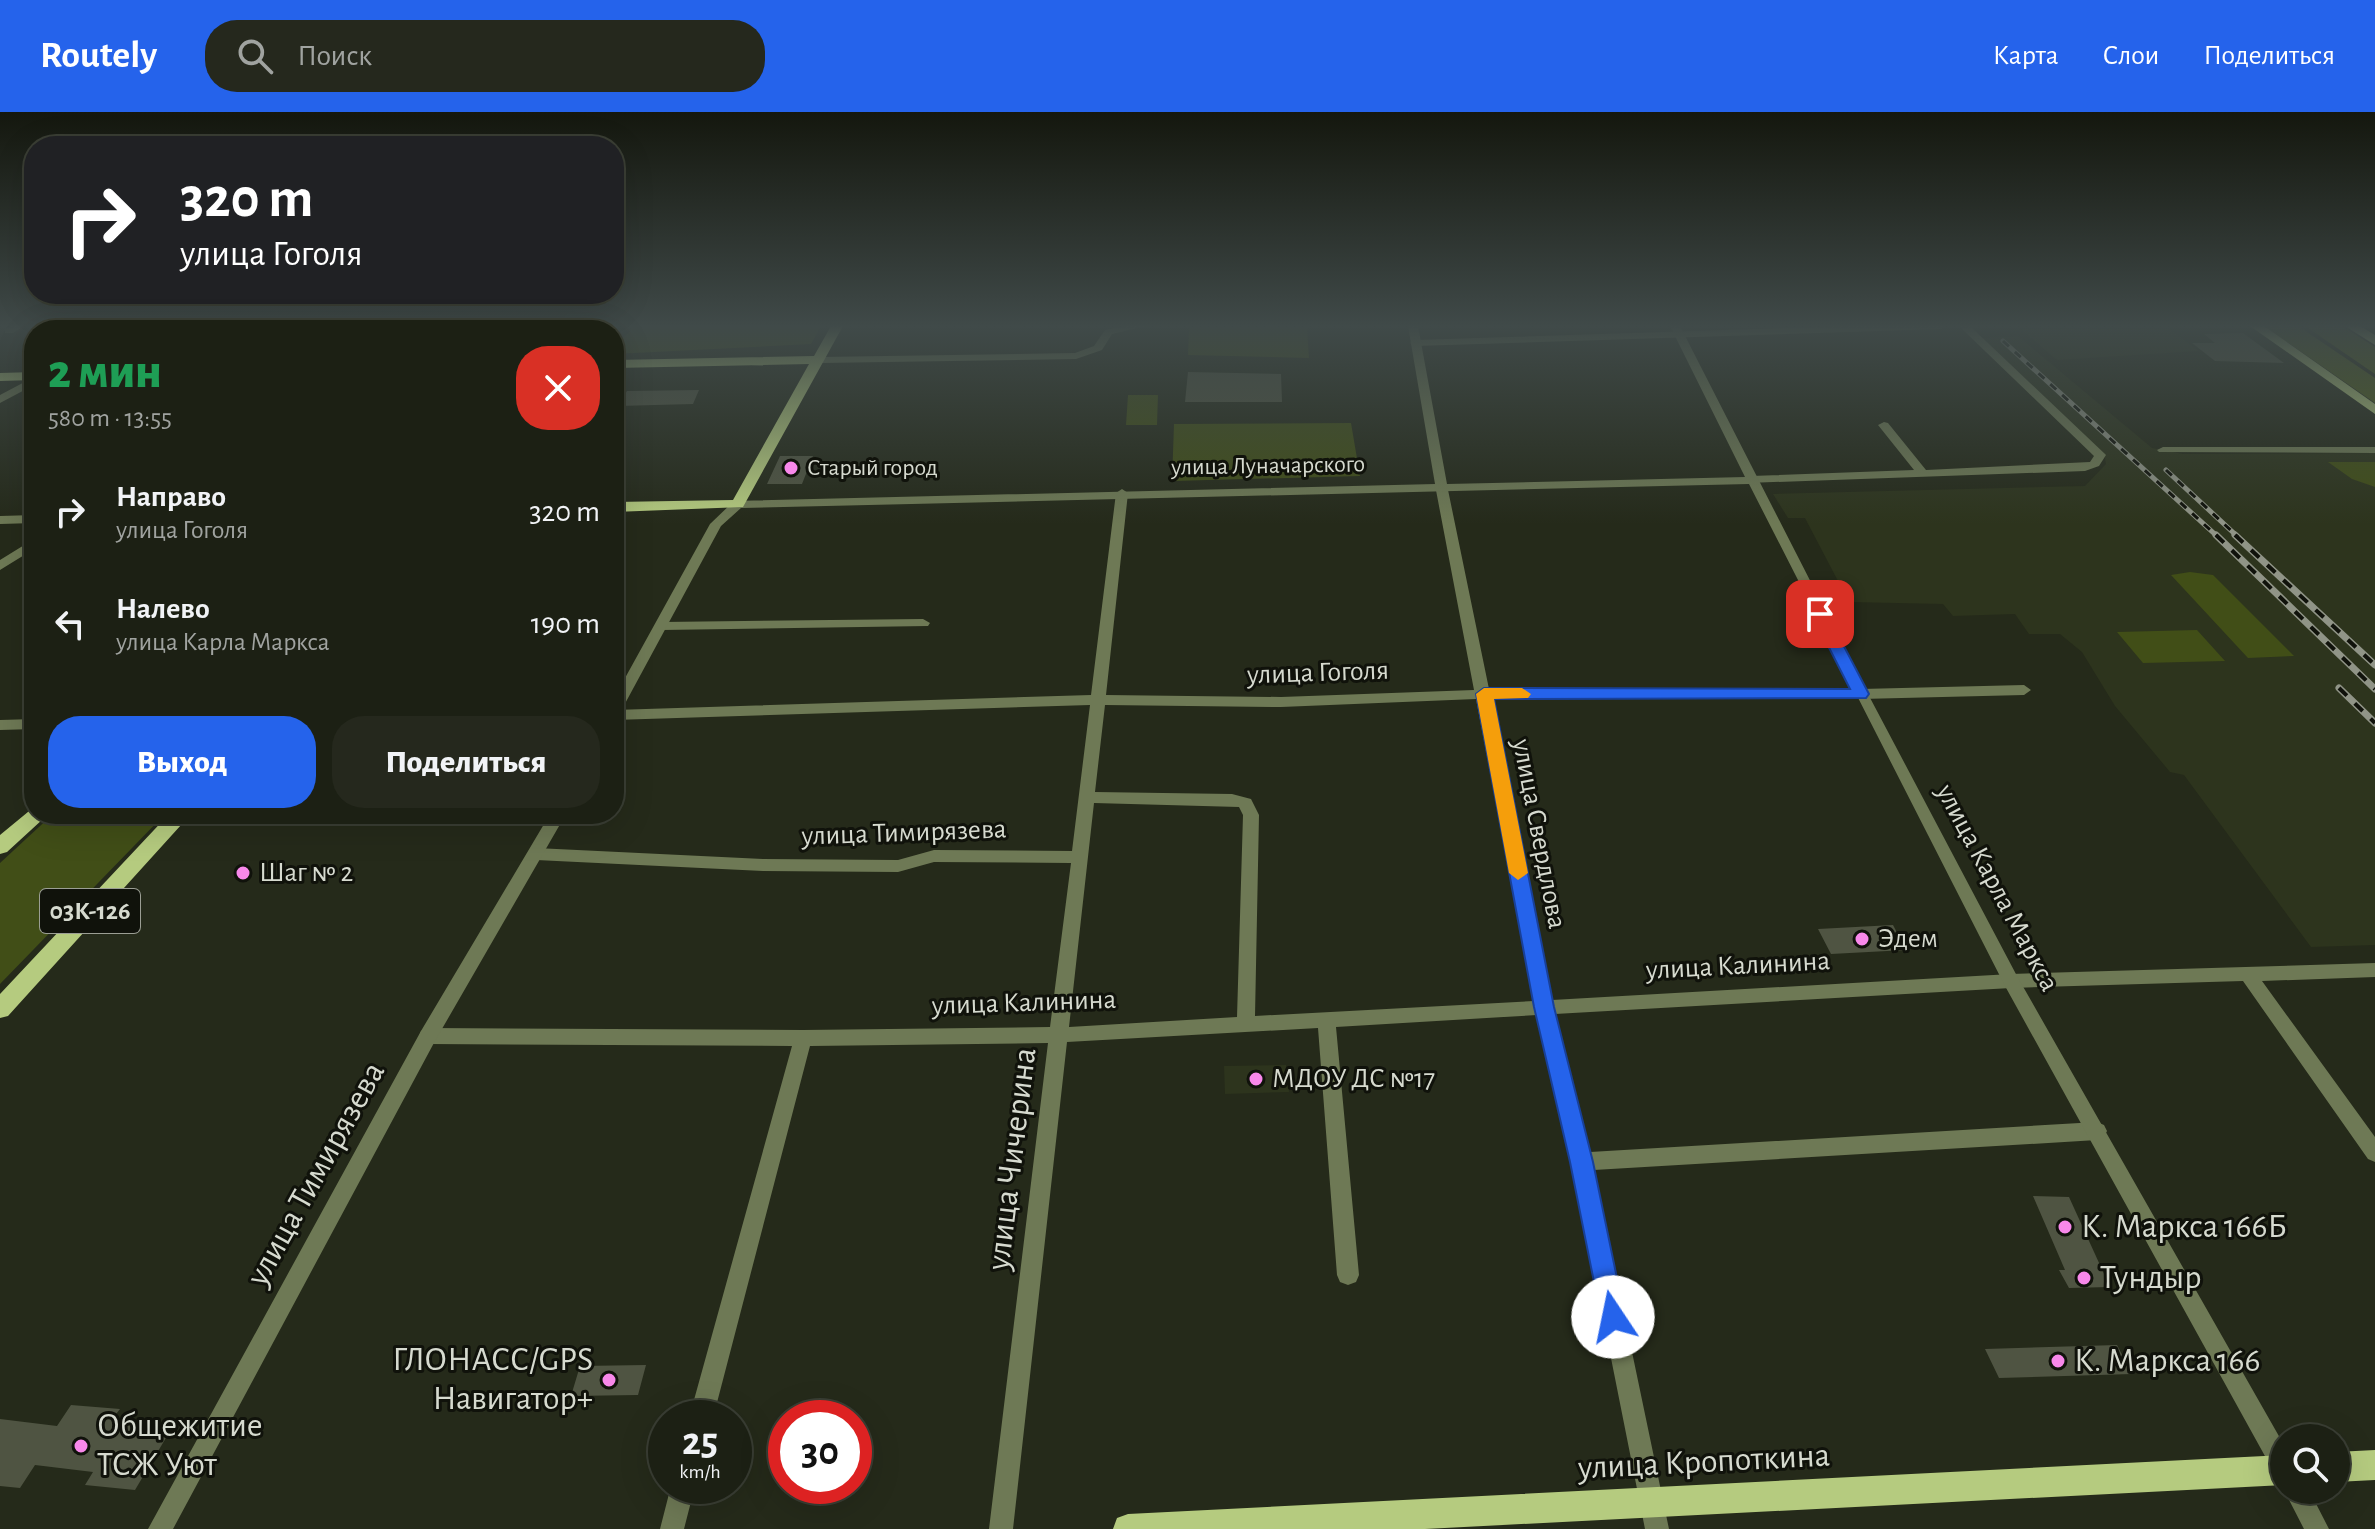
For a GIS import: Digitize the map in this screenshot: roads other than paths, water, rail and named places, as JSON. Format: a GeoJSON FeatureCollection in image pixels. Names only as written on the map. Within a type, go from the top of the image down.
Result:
{"type":"FeatureCollection","features":[{"type":"Feature","properties":{"kind":"main road"},"geometry":{"type":"LineString","coordinates":[[738,504],[802,392]]}},
{"type":"Feature","properties":{"kind":"main road"},"geometry":{"type":"LineString","coordinates":[[2350,392],[2375,410]]}},
{"type":"Feature","properties":{"kind":"main road","name":"улица Луначарского"},"geometry":{"type":"LineString","coordinates":[[624,507],[738,504]]}},
{"type":"Feature","properties":{"kind":"main road"},"geometry":{"type":"LineString","coordinates":[[0,847],[25,824]]}},
{"type":"Feature","properties":{"kind":"main road","name":"03К-126"},"geometry":{"type":"LineString","coordinates":[[0,1009],[172,824]]}},
{"type":"Feature","properties":{"kind":"main road"},"geometry":{"type":"LineString","coordinates":[[2350,1466],[2375,1465]]}},
{"type":"Feature","properties":{"kind":"main road","name":"улица Кропоткина"},"geometry":{"type":"LineString","coordinates":[[1128,1529],[1654,1516],[2270,1470]]}},
{"type":"Feature","properties":{"kind":"street","name":"улица Свердлова"},"geometry":{"type":"LineString","coordinates":[[1424,392],[1544,1007],[1582,1162],[1654,1516]]}},
{"type":"Feature","properties":{"kind":"street","name":"улица Карла Маркса"},"geometry":{"type":"LineString","coordinates":[[1708,392],[2011,981],[2270,1444]]}},
{"type":"Feature","properties":{"kind":"street","name":"улица Луначарского"},"geometry":{"type":"LineString","coordinates":[[738,504],[1751,480],[2085,467],[2095,464],[2100,455],[2034,392]]}},
{"type":"Feature","properties":{"kind":"street"},"geometry":{"type":"LineString","coordinates":[[1884,425],[1923,474]]}},
{"type":"Feature","properties":{"kind":"street"},"geometry":{"type":"LineString","coordinates":[[2163,450],[2375,450]]}},
{"type":"Feature","properties":{"kind":"street","name":"улица Чичерина"},"geometry":{"type":"LineString","coordinates":[[1001,1529],[1089,797],[1122,493]]}},
{"type":"Feature","properties":{"kind":"street"},"geometry":{"type":"LineString","coordinates":[[624,695],[716,524],[738,504]]}},
{"type":"Feature","properties":{"kind":"street"},"geometry":{"type":"LineString","coordinates":[[0,520],[24,519]]}},
{"type":"Feature","properties":{"kind":"street"},"geometry":{"type":"LineString","coordinates":[[0,566],[24,550]]}},
{"type":"Feature","properties":{"kind":"street"},"geometry":{"type":"LineString","coordinates":[[662,626],[923,623]]}},
{"type":"Feature","properties":{"kind":"street","name":"улица Гоголя"},"geometry":{"type":"LineString","coordinates":[[624,713],[1098,700],[1281,702],[1484,694],[1861,694],[2024,690]]}},
{"type":"Feature","properties":{"kind":"street"},"geometry":{"type":"LineString","coordinates":[[3,727],[24,725]]}},
{"type":"Feature","properties":{"kind":"street"},"geometry":{"type":"LineString","coordinates":[[1089,797],[1232,800],[1245,803],[1251,815],[1246,1023]]}},
{"type":"Feature","properties":{"kind":"street","name":"улица Тимирязева"},"geometry":{"type":"LineString","coordinates":[[160,1529],[428,1036],[552,824]]}},
{"type":"Feature","properties":{"kind":"street","name":"улица Тимирязева"},"geometry":{"type":"LineString","coordinates":[[536,854],[793,866],[898,866],[934,856],[1081,857]]}},
{"type":"Feature","properties":{"kind":"street","name":"улица Калинина"},"geometry":{"type":"LineString","coordinates":[[428,1036],[803,1038],[1059,1035],[2011,981],[2375,970]]}},
{"type":"Feature","properties":{"kind":"street"},"geometry":{"type":"LineString","coordinates":[[2249,976],[2375,1153]]}},
{"type":"Feature","properties":{"kind":"street"},"geometry":{"type":"LineString","coordinates":[[1326,1019],[1348,1275]]}},
{"type":"Feature","properties":{"kind":"street"},"geometry":{"type":"LineString","coordinates":[[706,1400],[803,1038]]}},
{"type":"Feature","properties":{"kind":"street"},"geometry":{"type":"LineString","coordinates":[[1582,1162],[2097,1131]]}},
{"type":"Feature","properties":{"kind":"street"},"geometry":{"type":"LineString","coordinates":[[672,1529],[678,1504]]}},
{"type":"Feature","properties":{"kind":"street"},"geometry":{"type":"LineString","coordinates":[[2304,1504],[2317,1529]]}},
{"type":"Feature","properties":{"kind":"railway"},"geometry":{"type":"LineString","coordinates":[[2059,392],[2218,537]]}},
{"type":"Feature","properties":{"kind":"railway"},"geometry":{"type":"LineString","coordinates":[[2166,470],[2238,537]]}},
{"type":"Feature","properties":{"kind":"railway"},"geometry":{"type":"LineString","coordinates":[[2216,535],[2375,689]]}},
{"type":"Feature","properties":{"kind":"railway"},"geometry":{"type":"LineString","coordinates":[[2235,535],[2375,665]]}},
{"type":"Feature","properties":{"kind":"railway"},"geometry":{"type":"LineString","coordinates":[[2339,688],[2375,723]]}},
{"type":"Feature","properties":{"kind":"place","name":"Старый город"},"geometry":{"type":"Point","coordinates":[791,468]}},
{"type":"Feature","properties":{"kind":"place","name":"Шаг № 2"},"geometry":{"type":"Point","coordinates":[243,873]}},
{"type":"Feature","properties":{"kind":"place","name":"Эдем"},"geometry":{"type":"Point","coordinates":[1862,939]}},
{"type":"Feature","properties":{"kind":"place","name":"МДОУ ДС №17"},"geometry":{"type":"Point","coordinates":[1256,1079]}},
{"type":"Feature","properties":{"kind":"place","name":"К. Маркса 166Б"},"geometry":{"type":"Point","coordinates":[2065,1227]}},
{"type":"Feature","properties":{"kind":"place","name":"Тундыр"},"geometry":{"type":"Point","coordinates":[2084,1278]}},
{"type":"Feature","properties":{"kind":"place","name":"К. Маркса 166"},"geometry":{"type":"Point","coordinates":[2058,1361]}},
{"type":"Feature","properties":{"kind":"place","name":"ГЛОНАСС/GPS Навигатор+"},"geometry":{"type":"Point","coordinates":[609,1380]}},
{"type":"Feature","properties":{"kind":"place","name":"Общежитие ТСЖ Уют"},"geometry":{"type":"Point","coordinates":[81,1446]}}]}
